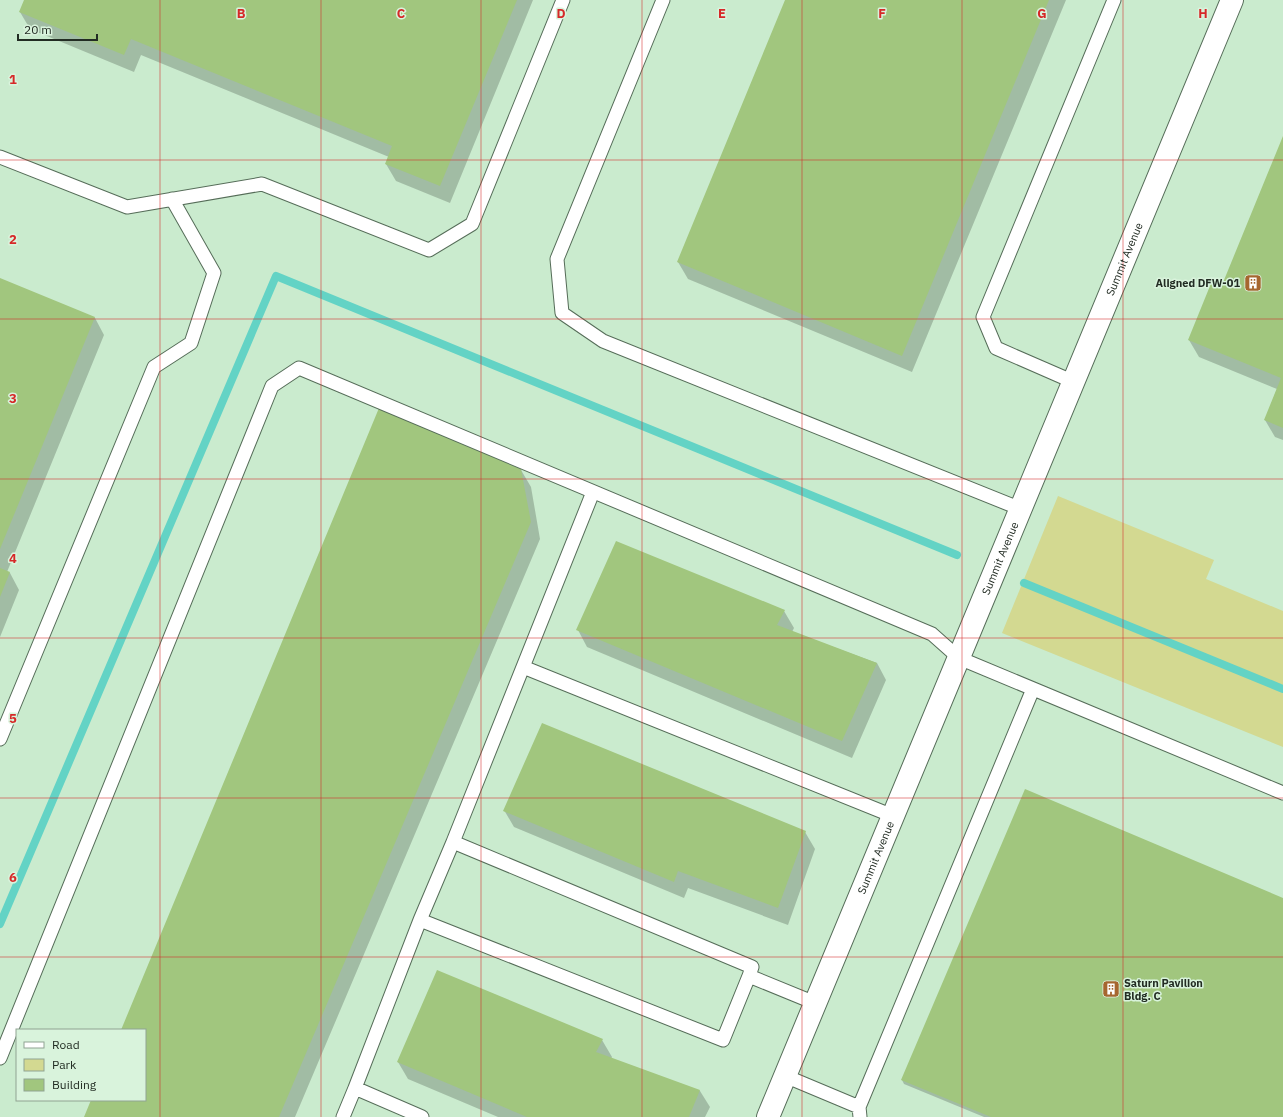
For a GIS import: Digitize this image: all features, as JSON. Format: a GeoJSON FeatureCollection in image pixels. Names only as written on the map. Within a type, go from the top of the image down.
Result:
{"type":"FeatureCollection","features":[{"type":"Feature","properties":{"kind":"street","name":"Summit Avenue"},"geometry":{"type":"LineString","coordinates":[[768,1117],[1232,0]]}},
{"type":"Feature","properties":{"kind":"lane"},"geometry":{"type":"LineString","coordinates":[[0,157],[127,207],[262,184],[429,250],[472,224],[563,0]]}},
{"type":"Feature","properties":{"kind":"lane"},"geometry":{"type":"LineString","coordinates":[[662,0],[557,259],[562,313],[603,341],[1021,509]]}},
{"type":"Feature","properties":{"kind":"lane"},"geometry":{"type":"LineString","coordinates":[[1074,382],[996,348],[983,317],[1114,0]]}},
{"type":"Feature","properties":{"kind":"lane"},"geometry":{"type":"LineString","coordinates":[[0,739],[154,367],[191,344],[214,273],[172,199]]}},
{"type":"Feature","properties":{"kind":"lane"},"geometry":{"type":"LineString","coordinates":[[0,1058],[272,386],[299,368],[932,634],[959,658],[1283,793]]}},
{"type":"Feature","properties":{"kind":"lane"},"geometry":{"type":"LineString","coordinates":[[343,1117],[420,920],[453,842],[593,492]]}},
{"type":"Feature","properties":{"kind":"lane"},"geometry":{"type":"LineString","coordinates":[[523,667],[893,816]]}},
{"type":"Feature","properties":{"kind":"lane"},"geometry":{"type":"LineString","coordinates":[[785,1076],[859,1112],[1033,690]]}},
{"type":"Feature","properties":{"kind":"lane"},"geometry":{"type":"LineString","coordinates":[[420,920],[723,1040],[752,967],[453,842]]}},
{"type":"Feature","properties":{"kind":"lane"},"geometry":{"type":"LineString","coordinates":[[749,976],[815,1003]]}},
{"type":"Feature","properties":{"kind":"lane"},"geometry":{"type":"LineString","coordinates":[[355,1088],[422,1117]]}},
{"type":"Feature","properties":{"kind":"shaded area"},"geometry":{"type":"Polygon","coordinates":[[[0,0],[1283,0],[1283,1117],[0,1117],[0,0]]]}},
{"type":"Feature","properties":{"kind":"green space"},"geometry":{"type":"Polygon","coordinates":[[[1058,496],[1214,560],[1206,579],[1283,611],[1283,747],[1002,633],[1058,496]]]}},
{"type":"Feature","properties":{"kind":"building"},"geometry":{"type":"Polygon","coordinates":[[[24,0],[517,0],[440,186],[385,164],[392,146],[131,39],[124,55],[19,12],[24,0]]]}},
{"type":"Feature","properties":{"kind":"building"},"geometry":{"type":"Polygon","coordinates":[[[785,0],[1049,0],[902,356],[677,262],[785,0]]]}},
{"type":"Feature","properties":{"kind":"building","name":"Aligned DFW-01"},"geometry":{"type":"Polygon","coordinates":[[[1283,136],[1283,428],[1264,420],[1281,378],[1188,340],[1212,281],[1222,285],[1283,136]]]}},
{"type":"Feature","properties":{"kind":"building"},"geometry":{"type":"Polygon","coordinates":[[[0,278],[95,317],[0,549],[0,278]]]}},
{"type":"Feature","properties":{"kind":"building"},"geometry":{"type":"Polygon","coordinates":[[[379,408],[521,469],[531,522],[279,1117],[84,1117],[91,1101],[146,1101],[146,1029],[121,1029],[379,408]]]}},
{"type":"Feature","properties":{"kind":"building"},"geometry":{"type":"Polygon","coordinates":[[[616,541],[785,610],[777,625],[877,663],[842,741],[576,630],[616,541]]]}},
{"type":"Feature","properties":{"kind":"building"},"geometry":{"type":"Polygon","coordinates":[[[0,568],[10,572],[0,597],[0,568]]]}},
{"type":"Feature","properties":{"kind":"building"},"geometry":{"type":"Polygon","coordinates":[[[542,723],[806,831],[778,908],[678,871],[674,882],[503,811],[542,723]]]}},
{"type":"Feature","properties":{"kind":"building","name":"Saturn Pavilion Bldg. C"},"geometry":{"type":"Polygon","coordinates":[[[1025,789],[1283,898],[1283,1117],[991,1117],[901,1080],[1025,789]]]}},
{"type":"Feature","properties":{"kind":"building"},"geometry":{"type":"Polygon","coordinates":[[[437,970],[603,1039],[596,1052],[700,1090],[689,1117],[527,1117],[397,1062],[437,970]]]}},
{"type":"Feature","properties":{"kind":"waterway"},"geometry":{"type":"LineString","coordinates":[[0,924],[276,276],[957,555]]}},
{"type":"Feature","properties":{"kind":"waterway"},"geometry":{"type":"LineString","coordinates":[[1024,583],[1283,689]]}},
{"type":"Feature","properties":{"kind":"place","name":"Aligned DFW-01"},"geometry":{"type":"Point","coordinates":[1253,283]}},
{"type":"Feature","properties":{"kind":"place","name":"Saturn Pavilion Bldg. C"},"geometry":{"type":"Point","coordinates":[1111,989]}}]}
